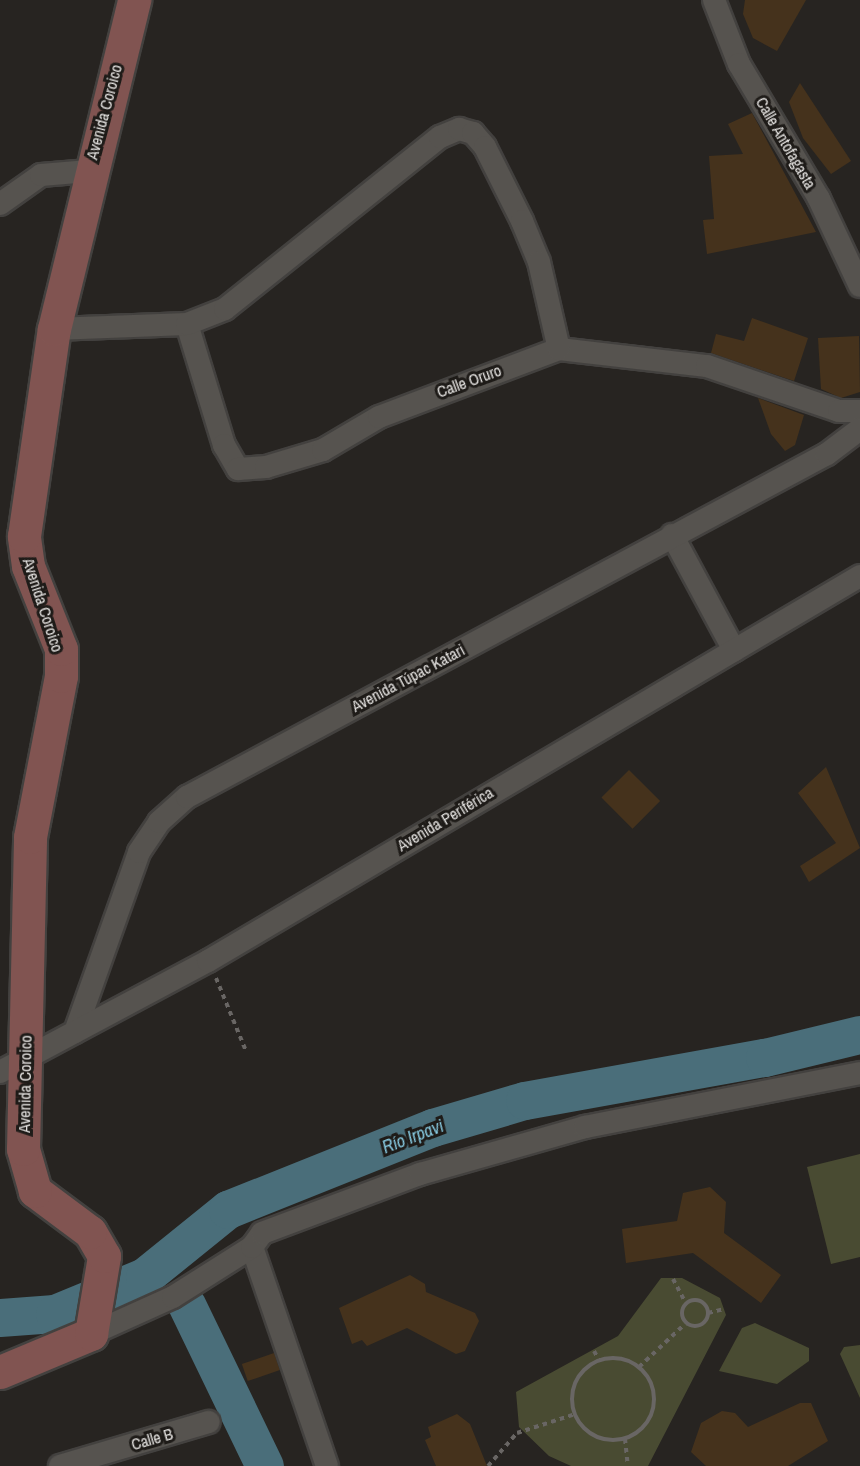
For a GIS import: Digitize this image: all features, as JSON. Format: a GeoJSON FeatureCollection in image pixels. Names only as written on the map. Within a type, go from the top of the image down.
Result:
{"type":"FeatureCollection","features":[{"type":"Feature","properties":{"kind":"main road","name":"Avenida Coroico"},"geometry":{"type":"LineString","coordinates":[[93,1326],[104,1256],[90,1232],[43,1202],[29,1178],[23,1149],[13,1063],[30,837],[61,676],[61,648],[28,566],[24,536],[54,329],[89,171],[134,0]]}},
{"type":"Feature","properties":{"kind":"main road"},"geometry":{"type":"LineString","coordinates":[[0,1372],[93,1326]]}},
{"type":"Feature","properties":{"kind":"street","name":"Calle Antofagasta"},"geometry":{"type":"LineString","coordinates":[[714,0],[740,64],[819,199],[860,286]]}},
{"type":"Feature","properties":{"kind":"street"},"geometry":{"type":"LineString","coordinates":[[54,329],[187,324],[225,309],[440,136],[459,129],[474,133],[484,147],[522,221],[539,262],[559,349]]}},
{"type":"Feature","properties":{"kind":"street"},"geometry":{"type":"LineString","coordinates":[[0,204],[41,175],[89,171]]}},
{"type":"Feature","properties":{"kind":"street","name":"Calle Oruro"},"geometry":{"type":"LineString","coordinates":[[187,324],[230,461],[251,471],[323,450],[379,417],[559,349],[707,366],[838,411],[860,411]]}},
{"type":"Feature","properties":{"kind":"street","name":"Avenida Túpac Katari"},"geometry":{"type":"LineString","coordinates":[[75,1032],[139,852],[159,822],[187,797],[672,535],[828,454],[860,429]]}},
{"type":"Feature","properties":{"kind":"street"},"geometry":{"type":"LineString","coordinates":[[672,535],[734,650]]}},
{"type":"Feature","properties":{"kind":"street","name":"Avenida Periférica"},"geometry":{"type":"LineString","coordinates":[[13,1063],[208,961],[860,576]]}},
{"type":"Feature","properties":{"kind":"street"},"geometry":{"type":"LineString","coordinates":[[93,1326],[139,1317],[252,1247],[262,1233],[420,1174],[563,1133],[860,1073]]}},
{"type":"Feature","properties":{"kind":"street"},"geometry":{"type":"LineString","coordinates":[[252,1247],[327,1466]]}},
{"type":"Feature","properties":{"kind":"street","name":"Calle B"},"geometry":{"type":"LineString","coordinates":[[60,1466],[209,1422]]}},
{"type":"Feature","properties":{"kind":"path"},"geometry":{"type":"LineString","coordinates":[[208,961],[246,1051]]}},
{"type":"Feature","properties":{"kind":"path"},"geometry":{"type":"LineString","coordinates":[[639,1367],[686,1323],[687,1303],[673,1279]]}},
{"type":"Feature","properties":{"kind":"path"},"geometry":{"type":"LineString","coordinates":[[687,1303],[698,1301],[708,1313]]}},
{"type":"Feature","properties":{"kind":"path"},"geometry":{"type":"LineString","coordinates":[[686,1323],[698,1326],[708,1313],[724,1309]]}},
{"type":"Feature","properties":{"kind":"path"},"geometry":{"type":"LineString","coordinates":[[594,1351],[599,1360]]}},
{"type":"Feature","properties":{"kind":"path"},"geometry":{"type":"LineString","coordinates":[[620,1359],[639,1367],[651,1383],[654,1403],[644,1427],[625,1439],[596,1437],[576,1414],[578,1378],[599,1360],[620,1359]]}},
{"type":"Feature","properties":{"kind":"path"},"geometry":{"type":"LineString","coordinates":[[488,1466],[517,1433],[576,1414]]}},
{"type":"Feature","properties":{"kind":"path"},"geometry":{"type":"LineString","coordinates":[[625,1439],[628,1466]]}},
{"type":"Feature","properties":{"kind":"green space"},"geometry":{"type":"Polygon","coordinates":[[[860,1154],[860,1257],[831,1264],[807,1167],[860,1154]]]}},
{"type":"Feature","properties":{"kind":"green space"},"geometry":{"type":"Polygon","coordinates":[[[661,1278],[682,1278],[720,1298],[726,1315],[648,1466],[571,1466],[549,1456],[519,1427],[516,1392],[618,1336],[661,1278]]]}},
{"type":"Feature","properties":{"kind":"green space"},"geometry":{"type":"Polygon","coordinates":[[[755,1323],[809,1348],[809,1361],[777,1384],[719,1371],[742,1328],[755,1323]]]}},
{"type":"Feature","properties":{"kind":"green space"},"geometry":{"type":"Polygon","coordinates":[[[860,1345],[860,1398],[840,1354],[844,1347],[860,1345]]]}},
{"type":"Feature","properties":{"kind":"building"},"geometry":{"type":"Polygon","coordinates":[[[745,0],[806,0],[777,51],[753,38],[743,14],[745,0]]]}},
{"type":"Feature","properties":{"kind":"building"},"geometry":{"type":"Polygon","coordinates":[[[800,83],[851,161],[831,174],[803,138],[789,102],[800,83]]]}},
{"type":"Feature","properties":{"kind":"building"},"geometry":{"type":"Polygon","coordinates":[[[752,113],[816,232],[707,254],[703,220],[714,219],[709,156],[743,154],[728,124],[752,113]]]}},
{"type":"Feature","properties":{"kind":"building"},"geometry":{"type":"Polygon","coordinates":[[[752,318],[808,338],[794,381],[711,353],[716,334],[744,341],[752,318]]]}},
{"type":"Feature","properties":{"kind":"building"},"geometry":{"type":"Polygon","coordinates":[[[859,336],[860,392],[841,398],[821,389],[818,338],[859,336]]]}},
{"type":"Feature","properties":{"kind":"building"},"geometry":{"type":"Polygon","coordinates":[[[758,398],[804,415],[795,445],[785,451],[771,434],[758,398]]]}},
{"type":"Feature","properties":{"kind":"building"},"geometry":{"type":"Polygon","coordinates":[[[826,767],[860,848],[809,882],[800,866],[836,843],[798,793],[826,767]]]}},
{"type":"Feature","properties":{"kind":"building"},"geometry":{"type":"Polygon","coordinates":[[[629,770],[660,801],[633,829],[601,798],[629,770]]]}},
{"type":"Feature","properties":{"kind":"building"},"geometry":{"type":"Polygon","coordinates":[[[710,1187],[726,1202],[724,1233],[781,1275],[761,1303],[693,1253],[626,1263],[622,1229],[677,1221],[683,1193],[710,1187]]]}},
{"type":"Feature","properties":{"kind":"building"},"geometry":{"type":"Polygon","coordinates":[[[410,1275],[425,1284],[426,1292],[475,1313],[479,1321],[465,1351],[456,1354],[407,1328],[367,1346],[362,1340],[352,1344],[339,1308],[410,1275]]]}},
{"type":"Feature","properties":{"kind":"building"},"geometry":{"type":"Polygon","coordinates":[[[274,1353],[280,1370],[248,1381],[242,1364],[274,1353]]]}},
{"type":"Feature","properties":{"kind":"building"},"geometry":{"type":"Polygon","coordinates":[[[800,1403],[811,1403],[828,1441],[788,1466],[706,1466],[691,1452],[701,1423],[722,1411],[735,1413],[748,1427],[800,1403]]]}},
{"type":"Feature","properties":{"kind":"building"},"geometry":{"type":"Polygon","coordinates":[[[457,1414],[470,1424],[487,1466],[436,1466],[425,1440],[431,1437],[428,1427],[457,1414]]]}},
{"type":"Feature","properties":{"kind":"waterway","name":"Río Irpavi"},"geometry":{"type":"LineString","coordinates":[[0,1318],[55,1314],[145,1277],[228,1210],[433,1128],[525,1101],[765,1058],[860,1035]]}},
{"type":"Feature","properties":{"kind":"waterway"},"geometry":{"type":"LineString","coordinates":[[187,1305],[265,1466]]}}]}
